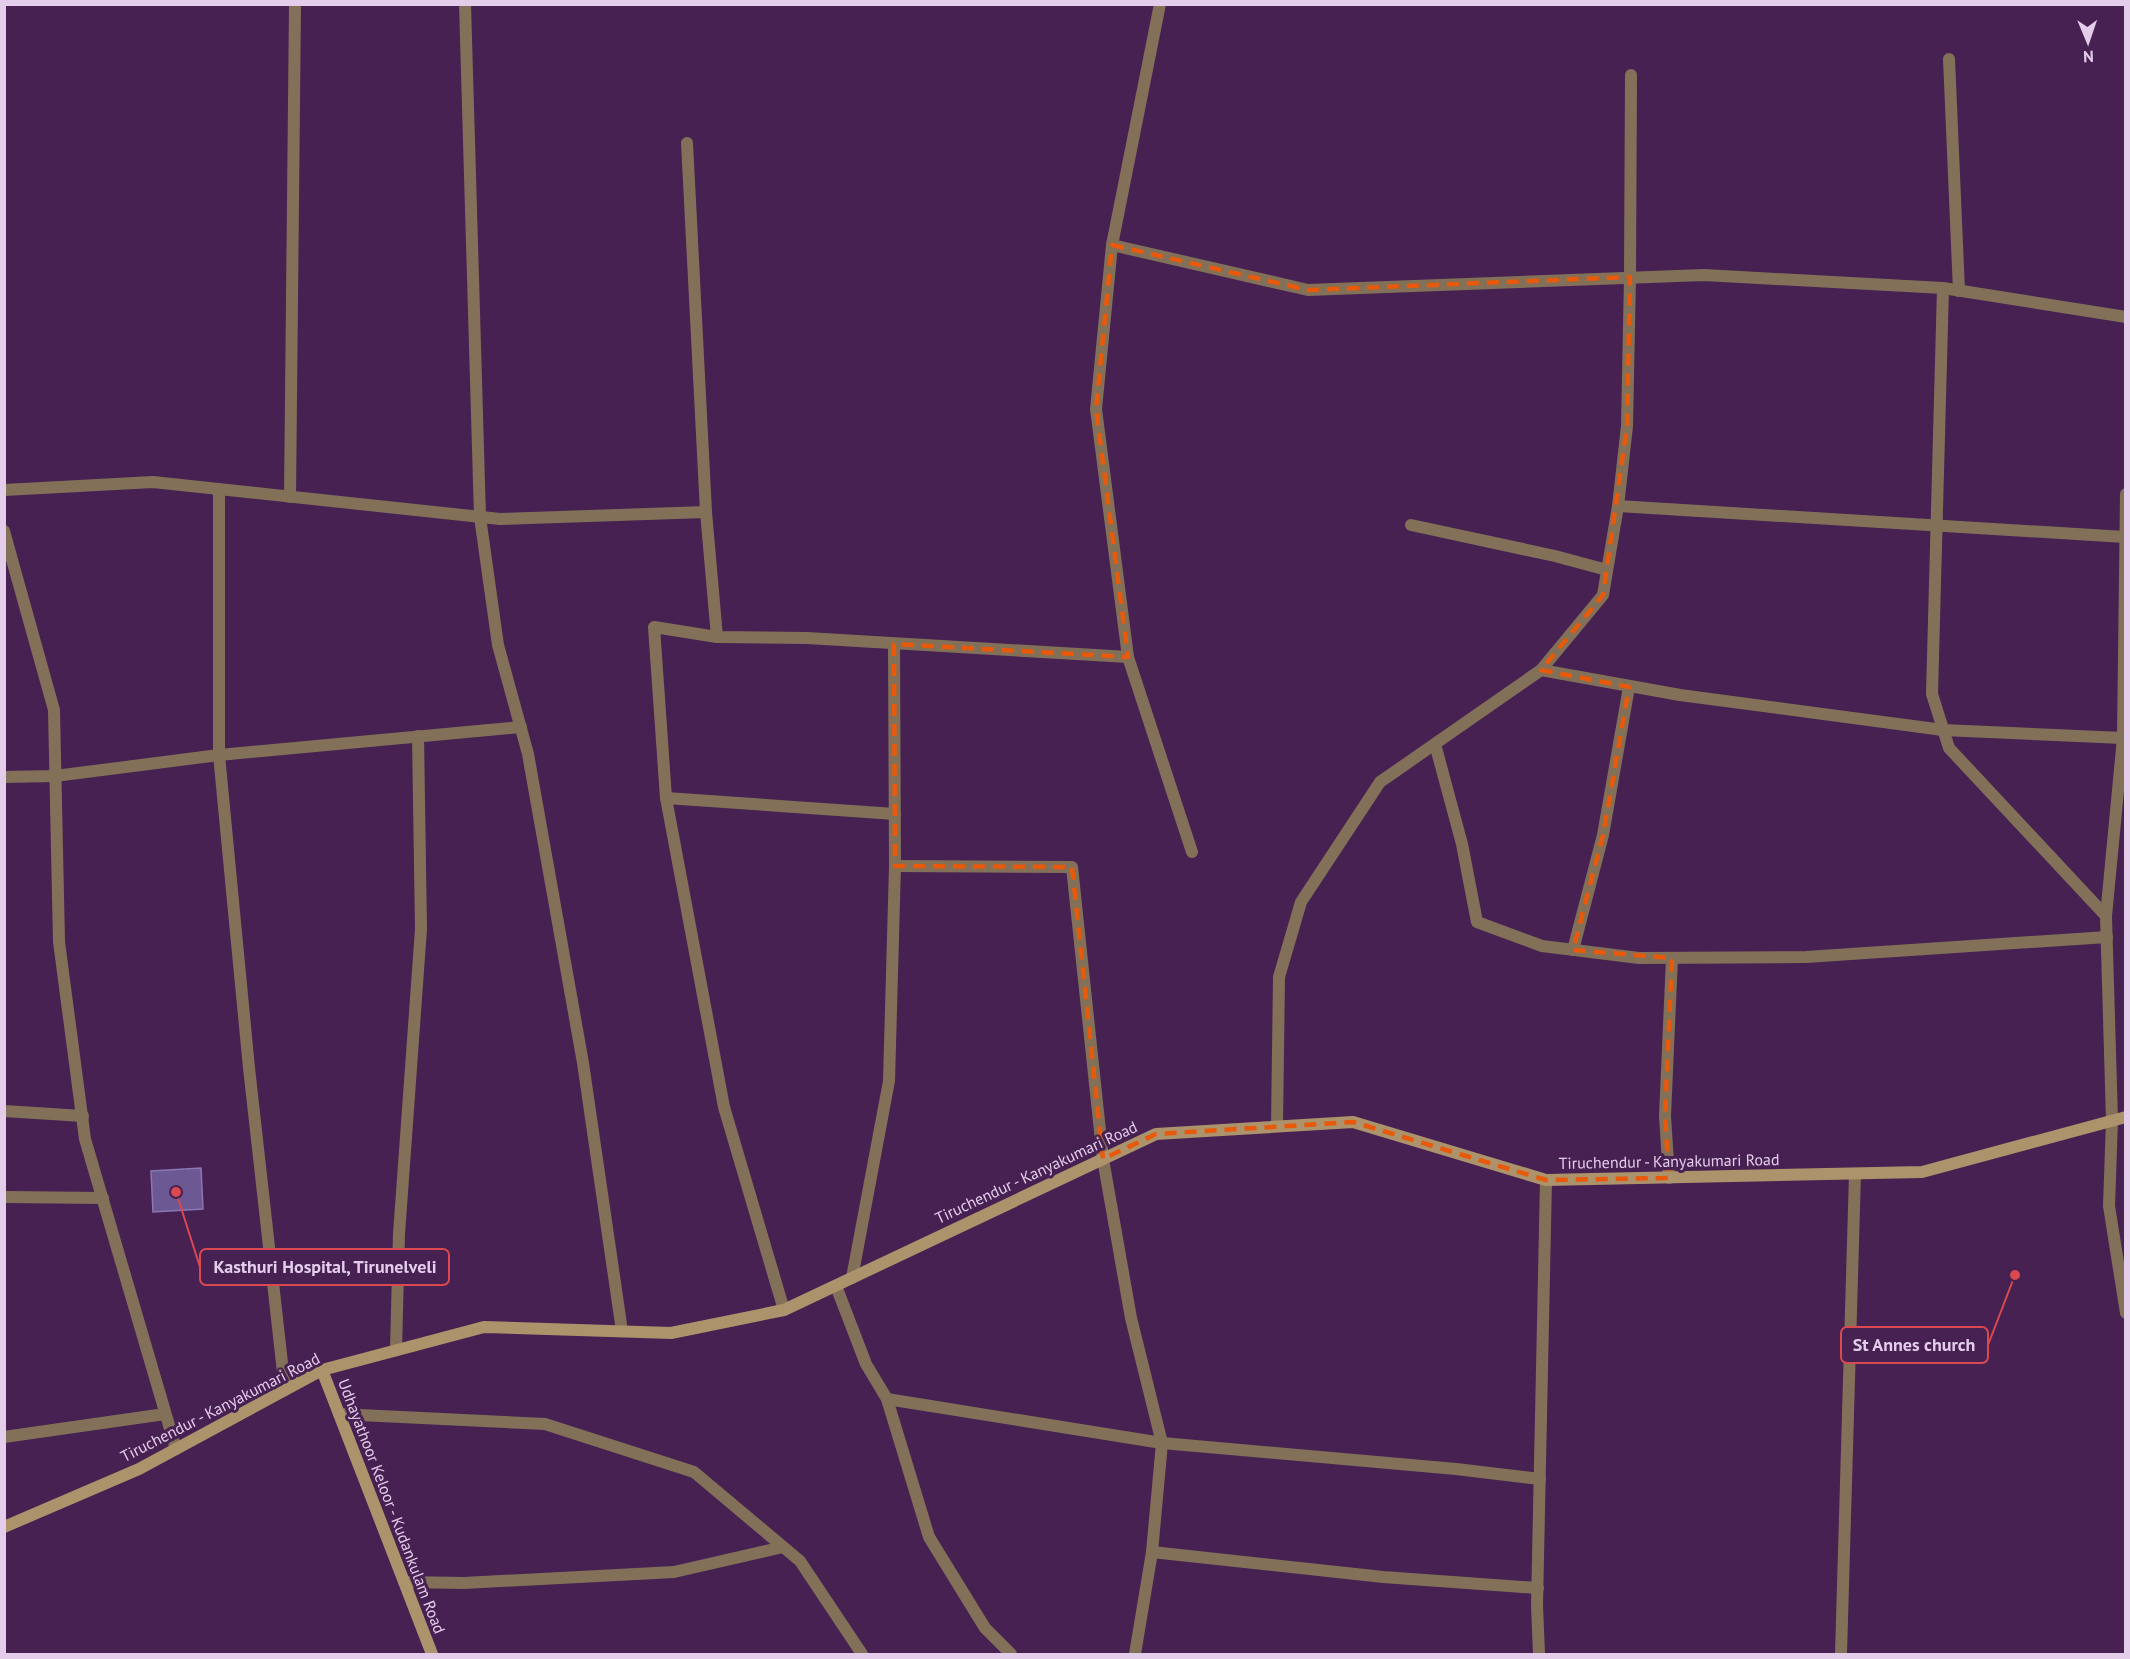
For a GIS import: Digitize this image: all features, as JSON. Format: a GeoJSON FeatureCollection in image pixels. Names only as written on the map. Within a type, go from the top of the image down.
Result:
{"type":"FeatureCollection","features":[{"type":"Feature","properties":{"kind":"street"},"geometry":{"type":"LineString","coordinates":[[290,497],[295,4]]}},
{"type":"Feature","properties":{"kind":"street"},"geometry":{"type":"LineString","coordinates":[[465,4],[480,517],[498,645],[528,754],[583,1063],[622,1330]]}},
{"type":"Feature","properties":{"kind":"street"},"geometry":{"type":"LineString","coordinates":[[1160,4],[1112,245],[1096,409],[1128,657],[1192,852]]}},
{"type":"Feature","properties":{"kind":"street"},"geometry":{"type":"LineString","coordinates":[[1949,59],[1959,291]]}},
{"type":"Feature","properties":{"kind":"street"},"geometry":{"type":"LineString","coordinates":[[1277,1126],[1279,977],[1301,902],[1380,782],[1541,670],[1603,595],[1618,506],[1627,426],[1631,75]]}},
{"type":"Feature","properties":{"kind":"street"},"geometry":{"type":"LineString","coordinates":[[687,142],[706,512],[717,638]]}},
{"type":"Feature","properties":{"kind":"street"},"geometry":{"type":"LineString","coordinates":[[1112,245],[1308,290],[1704,275],[1943,288],[2126,317]]}},
{"type":"Feature","properties":{"kind":"street"},"geometry":{"type":"LineString","coordinates":[[1943,288],[1932,694],[1948,748],[2106,916]]}},
{"type":"Feature","properties":{"kind":"street"},"geometry":{"type":"LineString","coordinates":[[4,490],[153,482],[500,519],[706,512]]}},
{"type":"Feature","properties":{"kind":"street"},"geometry":{"type":"LineString","coordinates":[[219,489],[219,754],[249,1068],[285,1390]]}},
{"type":"Feature","properties":{"kind":"street"},"geometry":{"type":"LineString","coordinates":[[2126,494],[2123,758],[2106,916],[2112,1120],[2109,1206],[2126,1313]]}},
{"type":"Feature","properties":{"kind":"street"},"geometry":{"type":"LineString","coordinates":[[1618,506],[2125,537]]}},
{"type":"Feature","properties":{"kind":"street"},"geometry":{"type":"LineString","coordinates":[[1411,525],[1555,556],[1607,570]]}},
{"type":"Feature","properties":{"kind":"street"},"geometry":{"type":"LineString","coordinates":[[4,531],[7,553],[54,710],[59,942],[86,1139],[176,1449]]}},
{"type":"Feature","properties":{"kind":"street"},"geometry":{"type":"LineString","coordinates":[[784,1310],[724,1107],[666,798],[654,627],[717,638],[807,638],[1128,657]]}},
{"type":"Feature","properties":{"kind":"street"},"geometry":{"type":"LineString","coordinates":[[852,1278],[889,1081],[896,814],[894,644]]}},
{"type":"Feature","properties":{"kind":"street"},"geometry":{"type":"LineString","coordinates":[[1541,670],[1680,695],[1943,730],[2123,738]]}},
{"type":"Feature","properties":{"kind":"street"},"geometry":{"type":"LineString","coordinates":[[1573,950],[1603,835],[1629,687]]}},
{"type":"Feature","properties":{"kind":"street"},"geometry":{"type":"LineString","coordinates":[[4,777],[56,776],[219,754],[520,727]]}},
{"type":"Feature","properties":{"kind":"street"},"geometry":{"type":"LineString","coordinates":[[396,1350],[399,1234],[422,929],[418,736]]}},
{"type":"Feature","properties":{"kind":"street"},"geometry":{"type":"LineString","coordinates":[[1435,744],[1462,844],[1477,922],[1542,946],[1639,958],[1806,957],[2107,937]]}},
{"type":"Feature","properties":{"kind":"street"},"geometry":{"type":"LineString","coordinates":[[666,798],[896,814]]}},
{"type":"Feature","properties":{"kind":"street"},"geometry":{"type":"LineString","coordinates":[[895,866],[1072,867],[1103,1159],[1131,1318],[1162,1443],[1152,1552],[1135,1654]]}},
{"type":"Feature","properties":{"kind":"street"},"geometry":{"type":"LineString","coordinates":[[1669,1178],[1665,1116],[1672,958]]}},
{"type":"Feature","properties":{"kind":"street"},"geometry":{"type":"LineString","coordinates":[[4,1111],[83,1116]]}},
{"type":"Feature","properties":{"kind":"street","name":"Tiruchendur - Kanyakumari Road"},"geometry":{"type":"LineString","coordinates":[[4,1527],[139,1469],[322,1370],[484,1327],[671,1333],[784,1310],[1156,1134],[1353,1122],[1546,1180],[1669,1178],[1922,1172],[2126,1117]]}},
{"type":"Feature","properties":{"kind":"street"},"geometry":{"type":"LineString","coordinates":[[1841,1654],[1855,1174]]}},
{"type":"Feature","properties":{"kind":"street"},"geometry":{"type":"LineString","coordinates":[[1539,1654],[1538,1588],[1546,1180]]}},
{"type":"Feature","properties":{"kind":"street"},"geometry":{"type":"LineString","coordinates":[[4,1197],[103,1198]]}},
{"type":"Feature","properties":{"kind":"street"},"geometry":{"type":"LineString","coordinates":[[836,1286],[866,1364],[887,1399],[929,1537],[985,1628],[1011,1654]]}},
{"type":"Feature","properties":{"kind":"street","name":"Udhayathoor Keloor - Kudankulam Road"},"geometry":{"type":"LineString","coordinates":[[322,1370],[432,1654]]}},
{"type":"Feature","properties":{"kind":"street"},"geometry":{"type":"LineString","coordinates":[[887,1399],[1162,1443],[1456,1469],[1540,1479]]}},
{"type":"Feature","properties":{"kind":"street"},"geometry":{"type":"LineString","coordinates":[[4,1437],[165,1414]]}},
{"type":"Feature","properties":{"kind":"street"},"geometry":{"type":"LineString","coordinates":[[339,1414],[545,1424],[694,1472],[800,1561],[862,1654]]}},
{"type":"Feature","properties":{"kind":"street"},"geometry":{"type":"LineString","coordinates":[[404,1582],[464,1583],[674,1572],[783,1547]]}},
{"type":"Feature","properties":{"kind":"street"},"geometry":{"type":"LineString","coordinates":[[1152,1552],[1383,1577],[1538,1588]]}},
{"type":"Feature","properties":{"kind":"highlighted area"},"geometry":{"type":"Polygon","coordinates":[[[1112,245],[1308,290],[1630,277],[1627,426],[1603,595],[1541,670],[1629,687],[1603,835],[1573,950],[1672,958],[1665,1116],[1669,1178],[1546,1180],[1353,1122],[1156,1134],[1103,1159],[1072,867],[895,866],[894,644],[1128,657],[1096,409],[1112,245]]]}},
{"type":"Feature","properties":{"kind":"building"},"geometry":{"type":"Polygon","coordinates":[[[201,1168],[203,1209],[153,1212],[151,1171],[201,1168]]]}},
{"type":"Feature","properties":{"kind":"place","name":"Kasthuri Hospital, Tirunelveli"},"geometry":{"type":"Point","coordinates":[176,1192]}},
{"type":"Feature","properties":{"kind":"place","name":"St Annes church"},"geometry":{"type":"Point","coordinates":[2015,1275]}}]}
